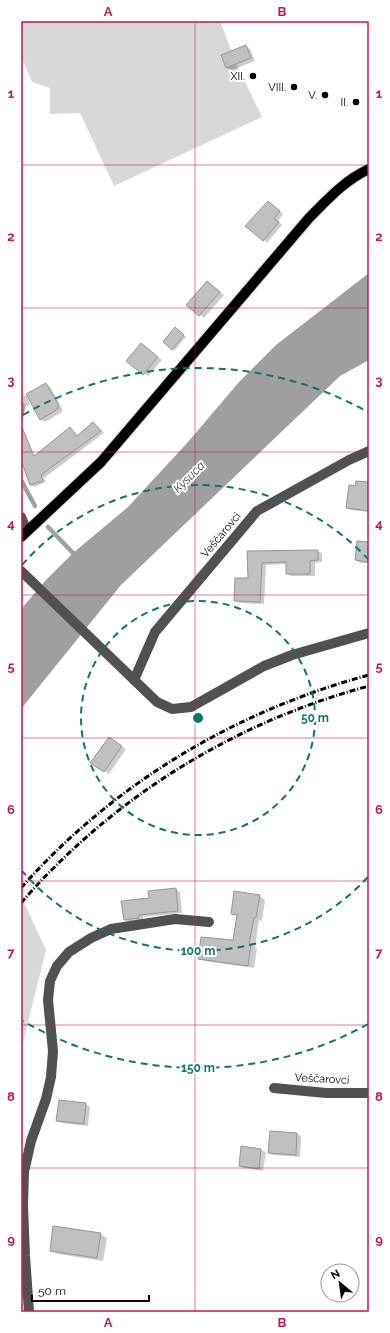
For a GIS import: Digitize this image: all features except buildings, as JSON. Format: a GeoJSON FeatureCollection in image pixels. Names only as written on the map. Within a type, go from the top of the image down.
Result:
{"type":"FeatureCollection","features":[{"type":"Feature","properties":{"kind":"main road"},"geometry":{"type":"LineString","coordinates":[[24,534],[101,462],[310,218],[339,188],[360,173],[369,169]]}},
{"type":"Feature","properties":{"kind":"street","name":"Veščarovci"},"geometry":{"type":"LineString","coordinates":[[134,680],[155,632],[257,511],[349,460],[369,451]]}},
{"type":"Feature","properties":{"kind":"street"},"geometry":{"type":"LineString","coordinates":[[21,517],[24,534]]}},
{"type":"Feature","properties":{"kind":"street"},"geometry":{"type":"LineString","coordinates":[[23,573],[158,702],[172,709],[191,707],[264,666],[292,655],[369,634]]}},
{"type":"Feature","properties":{"kind":"street"},"geometry":{"type":"LineString","coordinates":[[29,1312],[22,1204],[24,1172],[31,1141],[46,1099],[51,1077],[53,1051],[48,1000],[50,981],[57,966],[69,952],[91,938],[111,928],[175,920],[209,922]]}},
{"type":"Feature","properties":{"kind":"street","name":"Veščarovci"},"geometry":{"type":"LineString","coordinates":[[274,1088],[326,1093],[369,1093]]}},
{"type":"Feature","properties":{"kind":"shaded area"},"geometry":{"type":"Polygon","coordinates":[[[21,21],[220,21],[236,63],[262,117],[114,186],[80,113],[50,114],[50,88],[32,82],[21,56],[21,21]]]}},
{"type":"Feature","properties":{"kind":"shaded area"},"geometry":{"type":"Polygon","coordinates":[[[21,896],[46,950],[21,1050],[21,896]]]}},
{"type":"Feature","properties":{"kind":"water","name":"Kysuca"},"geometry":{"type":"Polygon","coordinates":[[[369,273],[369,360],[340,376],[121,585],[21,709],[21,609],[46,580],[73,553],[128,507],[188,442],[239,382],[276,345],[369,273]]]}},
{"type":"Feature","properties":{"kind":"waterway"},"geometry":{"type":"LineString","coordinates":[[21,403],[23,407],[21,417]]}},
{"type":"Feature","properties":{"kind":"waterway"},"geometry":{"type":"LineString","coordinates":[[21,480],[35,506]]}},
{"type":"Feature","properties":{"kind":"waterway"},"geometry":{"type":"LineString","coordinates":[[48,527],[73,553],[78,556]]}},
{"type":"Feature","properties":{"kind":"railway"},"geometry":{"type":"LineString","coordinates":[[21,888],[57,850],[95,816],[136,784],[179,756],[224,731],[271,709],[319,690],[369,675]]}},
{"type":"Feature","properties":{"kind":"railway"},"geometry":{"type":"LineString","coordinates":[[21,903],[57,865],[95,830],[136,798],[178,769],[224,743],[270,720],[319,701],[369,686]]}},
{"type":"Feature","properties":{"kind":"place","name":"XII."},"geometry":{"type":"Point","coordinates":[253,76]}},
{"type":"Feature","properties":{"kind":"place","name":"VIII."},"geometry":{"type":"Point","coordinates":[294,87]}},
{"type":"Feature","properties":{"kind":"place","name":"V."},"geometry":{"type":"Point","coordinates":[325,95]}},
{"type":"Feature","properties":{"kind":"place","name":"II."},"geometry":{"type":"Point","coordinates":[356,102]}}]}
